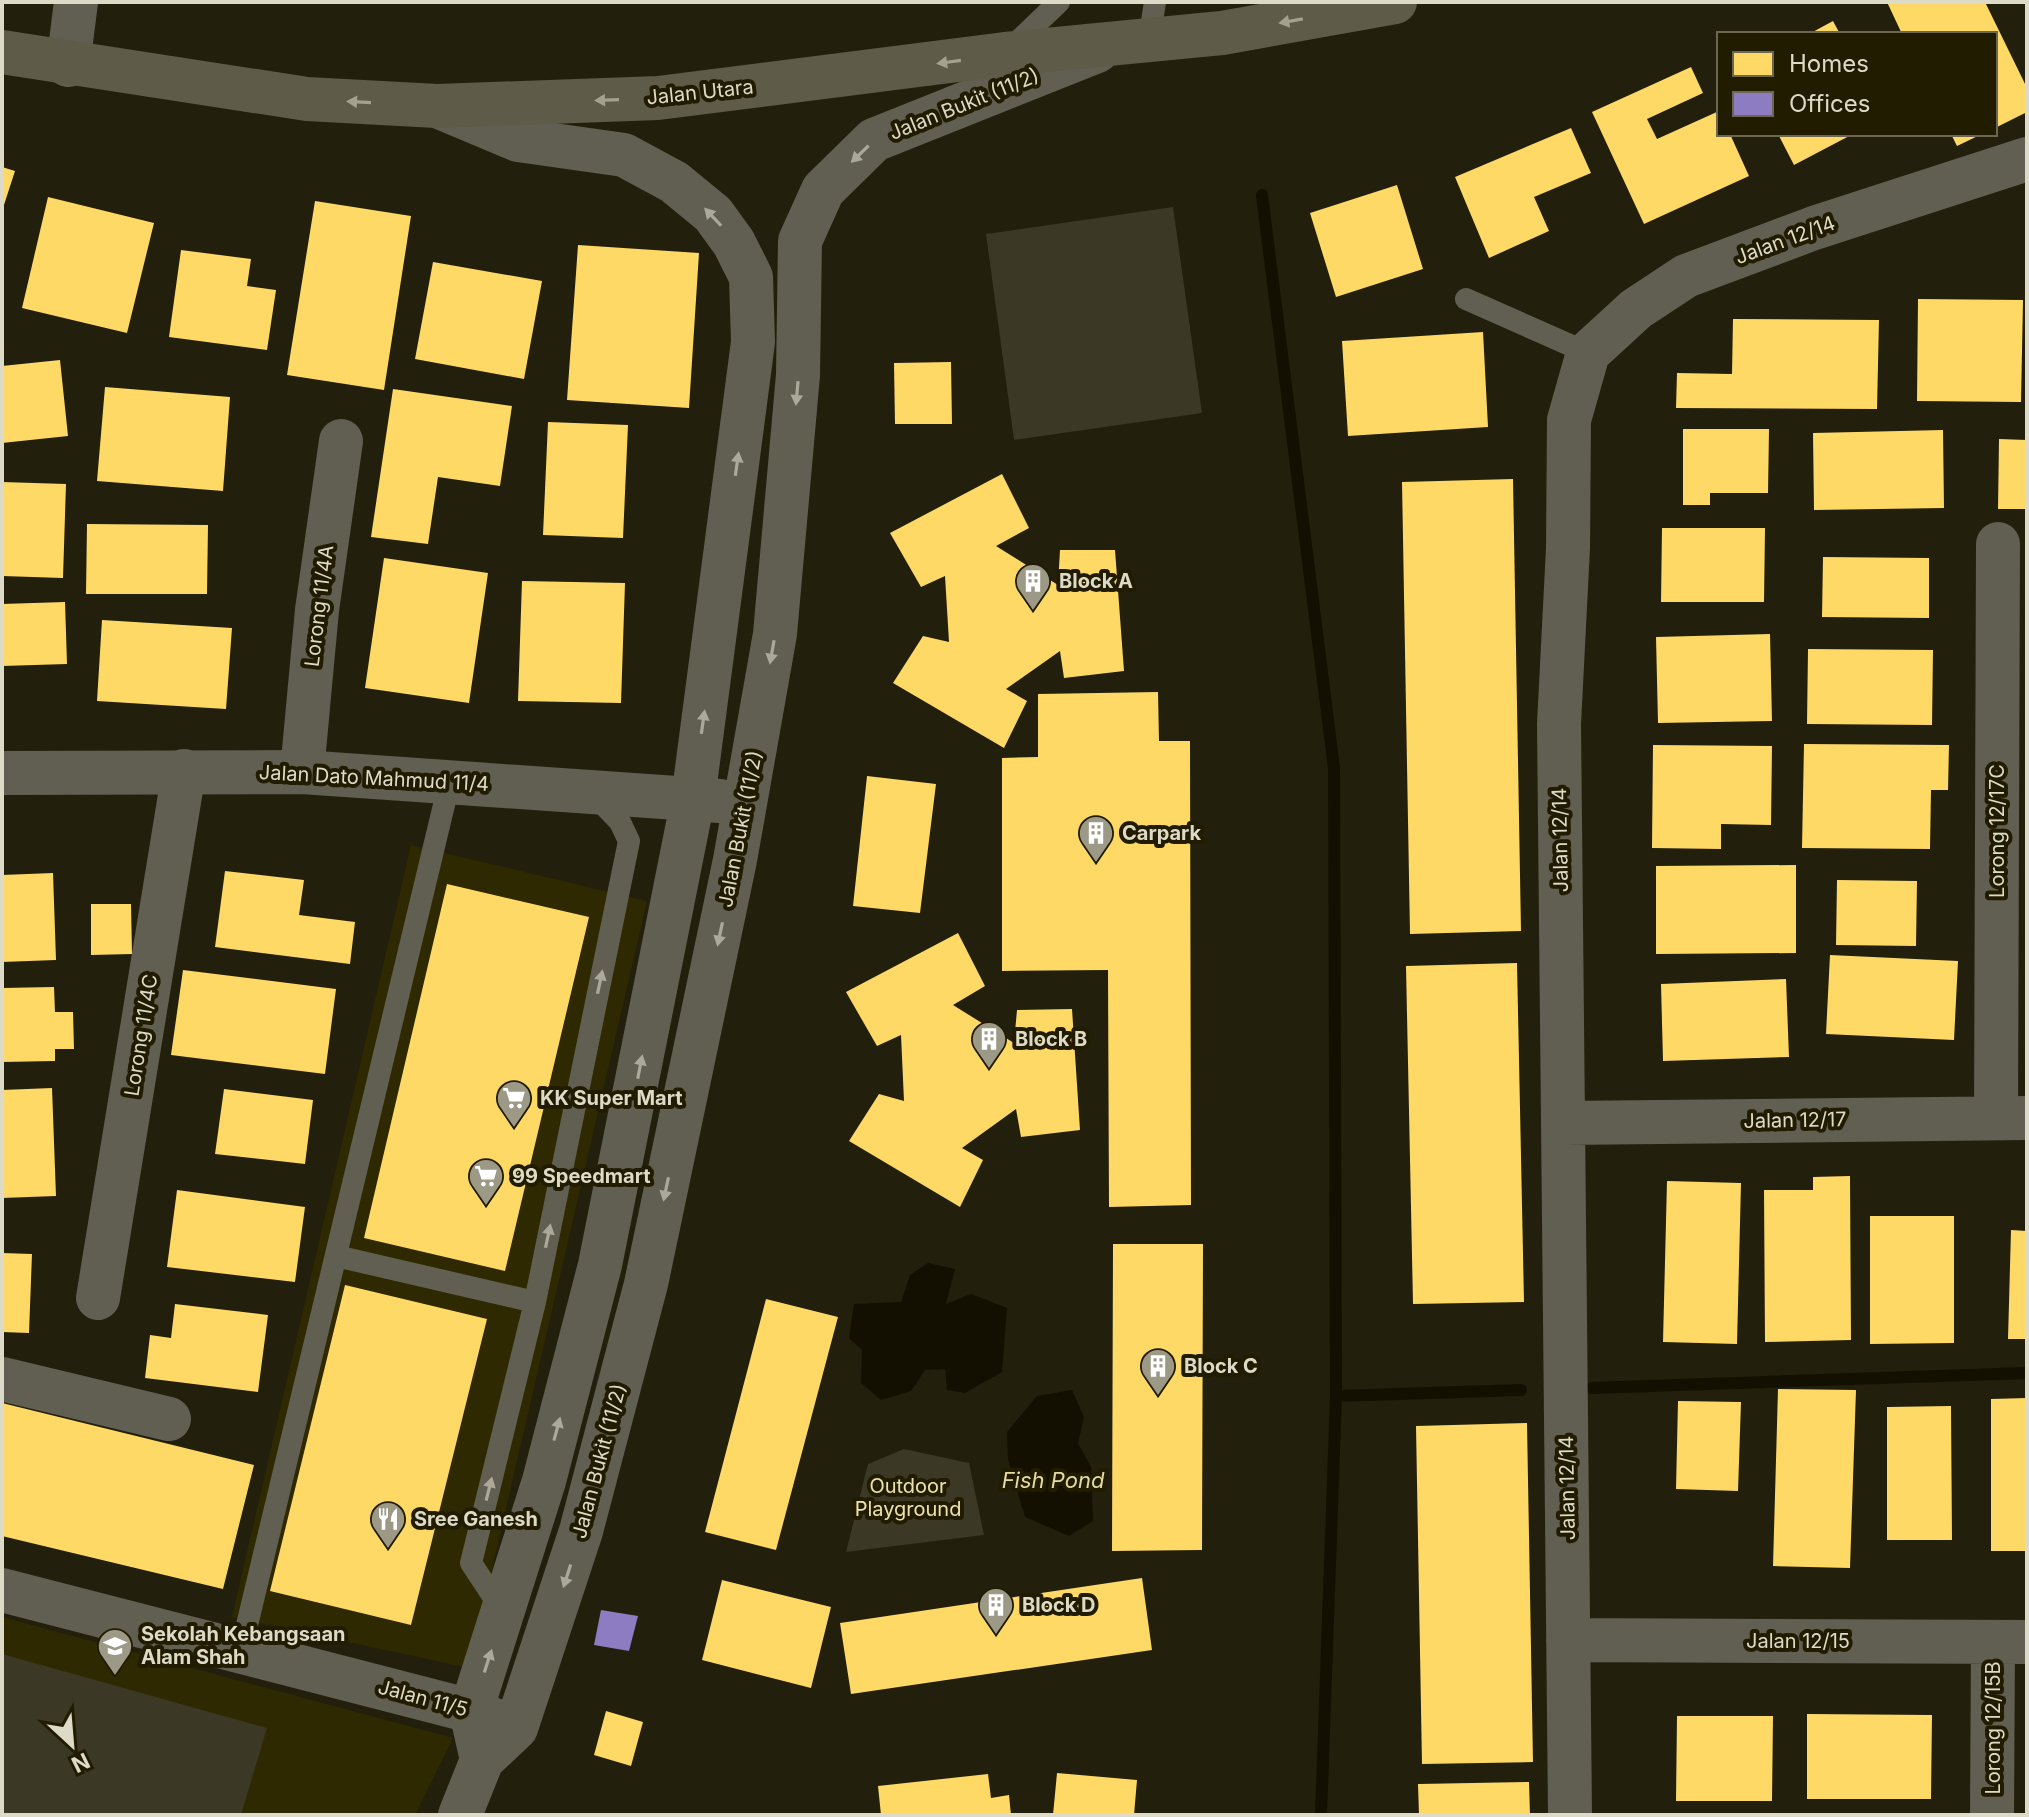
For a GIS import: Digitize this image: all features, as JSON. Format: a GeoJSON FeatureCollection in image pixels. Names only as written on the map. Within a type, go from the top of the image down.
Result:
{"type":"FeatureCollection","features":[{"type":"Feature","properties":{"kind":"main road","name":"Jalan Utara"},"geometry":{"type":"LineString","coordinates":[[2,52],[68,65],[307,99],[437,106],[658,98],[1005,54],[1138,29],[1222,33],[1395,2]]}},
{"type":"Feature","properties":{"kind":"street"},"geometry":{"type":"LineString","coordinates":[[68,65],[76,2]]}},
{"type":"Feature","properties":{"kind":"street","name":"Jalan Bukit (11/2)"},"geometry":{"type":"LineString","coordinates":[[460,1815],[482,1760],[516,1728],[581,1531],[646,1284],[746,803],[779,603],[798,375],[800,241],[823,190],[874,140],[1138,29]]}},
{"type":"Feature","properties":{"kind":"street"},"geometry":{"type":"LineString","coordinates":[[437,106],[518,140],[624,155],[674,182],[713,214],[734,243],[751,277],[753,342],[693,799],[600,1265],[544,1481],[471,1711],[482,1760]]}},
{"type":"Feature","properties":{"kind":"street","name":"Jalan 12/14"},"geometry":{"type":"LineString","coordinates":[[1570,1815],[1559,724],[1568,548],[1569,420],[1588,353],[1636,309],[1686,276],[1814,228],[2027,159]]}},
{"type":"Feature","properties":{"kind":"street","name":"Lorong 11/4A"},"geometry":{"type":"LineString","coordinates":[[302,772],[317,610],[341,441]]}},
{"type":"Feature","properties":{"kind":"street","name":"Lorong 12/17C"},"geometry":{"type":"LineString","coordinates":[[1998,544],[2011,1118]]}},
{"type":"Feature","properties":{"kind":"street","name":"Lorong 11/4C"},"geometry":{"type":"LineString","coordinates":[[98,1298],[184,771]]}},
{"type":"Feature","properties":{"kind":"street","name":"Jalan Dato Mahmud 11/4"},"geometry":{"type":"LineString","coordinates":[[2,773],[302,772],[746,803]]}},
{"type":"Feature","properties":{"kind":"street","name":"Jalan 12/17"},"geometry":{"type":"LineString","coordinates":[[1563,1123],[2011,1118]]}},
{"type":"Feature","properties":{"kind":"street"},"geometry":{"type":"LineString","coordinates":[[2,1379],[169,1419]]}},
{"type":"Feature","properties":{"kind":"street","name":"Jalan 11/5"},"geometry":{"type":"LineString","coordinates":[[2,1590],[471,1711],[516,1728]]}},
{"type":"Feature","properties":{"kind":"street","name":"Jalan 12/15"},"geometry":{"type":"LineString","coordinates":[[1568,1640],[2010,1642]]}},
{"type":"Feature","properties":{"kind":"street","name":"Lorong 12/15B"},"geometry":{"type":"LineString","coordinates":[[1992,1815],[2010,1642]]}},
{"type":"Feature","properties":{"kind":"lane"},"geometry":{"type":"LineString","coordinates":[[1005,54],[1059,2]]}},
{"type":"Feature","properties":{"kind":"lane"},"geometry":{"type":"LineString","coordinates":[[1466,299],[1588,353]]}},
{"type":"Feature","properties":{"kind":"lane"},"geometry":{"type":"LineString","coordinates":[[241,1650],[450,780]]}},
{"type":"Feature","properties":{"kind":"lane"},"geometry":{"type":"LineString","coordinates":[[503,1611],[471,1563],[535,1302],[629,841],[620,822],[590,791]]}},
{"type":"Feature","properties":{"kind":"lane"},"geometry":{"type":"LineString","coordinates":[[336,1256],[535,1302]]}},
{"type":"Feature","properties":{"kind":"shaded area"},"geometry":{"type":"Polygon","coordinates":[[[411,845],[647,901],[469,1668],[232,1617],[411,845]]]}},
{"type":"Feature","properties":{"kind":"shaded area","name":"Sekolah Kebangsaan Alam Shah"},"geometry":{"type":"Polygon","coordinates":[[[2,1617],[453,1738],[415,1815],[2,1815],[2,1617]]]}},
{"type":"Feature","properties":{"kind":"green space"},"geometry":{"type":"Polygon","coordinates":[[[1173,207],[1202,413],[1014,440],[986,234],[1173,207]]]}},
{"type":"Feature","properties":{"kind":"green space","name":"Outdoor Playground"},"geometry":{"type":"Polygon","coordinates":[[[904,1449],[969,1463],[984,1535],[846,1552],[868,1464],[904,1449]]]}},
{"type":"Feature","properties":{"kind":"green space"},"geometry":{"type":"Polygon","coordinates":[[[2,1654],[267,1728],[241,1815],[2,1815],[2,1654]]]}},
{"type":"Feature","properties":{"kind":"water"},"geometry":{"type":"Polygon","coordinates":[[[928,1263],[955,1269],[946,1304],[971,1294],[1007,1308],[1002,1372],[965,1393],[947,1390],[945,1369],[925,1370],[911,1391],[881,1400],[861,1383],[862,1350],[849,1338],[854,1304],[901,1302],[910,1275],[928,1263]]]}},
{"type":"Feature","properties":{"kind":"water","name":"Fish Pond"},"geometry":{"type":"Polygon","coordinates":[[[1072,1390],[1084,1417],[1078,1443],[1091,1467],[1093,1521],[1069,1536],[1025,1517],[1008,1460],[1007,1432],[1037,1396],[1072,1390]]]}},
{"type":"Feature","properties":{"kind":"building: Homes"},"geometry":{"type":"Polygon","coordinates":[[[1887,2],[1985,2],[2027,88],[2027,112],[1997,127],[1997,32],[1901,32],[1887,2]]]}},
{"type":"Feature","properties":{"kind":"building: Homes"},"geometry":{"type":"Polygon","coordinates":[[[1833,21],[1839,32],[1813,32],[1833,21]]]}},
{"type":"Feature","properties":{"kind":"building: Homes"},"geometry":{"type":"Polygon","coordinates":[[[1691,67],[1703,93],[1647,119],[1657,139],[1717,112],[1717,136],[1731,136],[1749,176],[1644,224],[1592,112],[1691,67]]]}},
{"type":"Feature","properties":{"kind":"building: Homes"},"geometry":{"type":"Polygon","coordinates":[[[1571,128],[1591,173],[1534,197],[1549,231],[1489,258],[1455,177],[1571,128]]]}},
{"type":"Feature","properties":{"kind":"building: Homes"},"geometry":{"type":"Polygon","coordinates":[[[1779,136],[1849,136],[1794,165],[1779,136]]]}},
{"type":"Feature","properties":{"kind":"building: Homes"},"geometry":{"type":"Polygon","coordinates":[[[1952,136],[1978,136],[1957,146],[1952,136]]]}},
{"type":"Feature","properties":{"kind":"building: Homes"},"geometry":{"type":"Polygon","coordinates":[[[2,167],[15,171],[3,208],[2,208],[2,167]]]}},
{"type":"Feature","properties":{"kind":"building: Homes"},"geometry":{"type":"Polygon","coordinates":[[[1397,185],[1423,269],[1336,297],[1310,213],[1397,185]]]}},
{"type":"Feature","properties":{"kind":"building: Homes"},"geometry":{"type":"Polygon","coordinates":[[[48,197],[154,223],[127,333],[22,308],[48,197]]]}},
{"type":"Feature","properties":{"kind":"building: Homes"},"geometry":{"type":"Polygon","coordinates":[[[315,201],[411,216],[384,390],[287,375],[315,201]]]}},
{"type":"Feature","properties":{"kind":"building: Homes"},"geometry":{"type":"Polygon","coordinates":[[[578,245],[699,253],[689,408],[567,400],[578,245]]]}},
{"type":"Feature","properties":{"kind":"building: Homes"},"geometry":{"type":"Polygon","coordinates":[[[181,250],[251,259],[247,286],[276,290],[267,350],[169,337],[181,250]]]}},
{"type":"Feature","properties":{"kind":"building: Homes"},"geometry":{"type":"Polygon","coordinates":[[[433,262],[542,281],[524,379],[415,359],[433,262]]]}},
{"type":"Feature","properties":{"kind":"building: Homes"},"geometry":{"type":"Polygon","coordinates":[[[1918,299],[2023,300],[2021,402],[1917,401],[1918,299]]]}},
{"type":"Feature","properties":{"kind":"building: Homes"},"geometry":{"type":"Polygon","coordinates":[[[1733,319],[1879,320],[1877,409],[1676,408],[1677,373],[1732,374],[1733,319]]]}},
{"type":"Feature","properties":{"kind":"building: Homes"},"geometry":{"type":"Polygon","coordinates":[[[1483,332],[1488,427],[1348,436],[1342,341],[1483,332]]]}},
{"type":"Feature","properties":{"kind":"building: Homes"},"geometry":{"type":"Polygon","coordinates":[[[60,360],[68,436],[2,443],[2,366],[60,360]]]}},
{"type":"Feature","properties":{"kind":"building: Homes"},"geometry":{"type":"Polygon","coordinates":[[[951,362],[952,424],[895,424],[894,363],[951,362]]]}},
{"type":"Feature","properties":{"kind":"building: Homes"},"geometry":{"type":"Polygon","coordinates":[[[105,387],[230,397],[223,491],[97,481],[105,387]]]}},
{"type":"Feature","properties":{"kind":"building: Homes"},"geometry":{"type":"Polygon","coordinates":[[[393,389],[512,406],[500,486],[438,477],[428,544],[371,537],[393,389]]]}},
{"type":"Feature","properties":{"kind":"building: Homes"},"geometry":{"type":"Polygon","coordinates":[[[548,422],[628,425],[623,538],[543,535],[548,422]]]}},
{"type":"Feature","properties":{"kind":"building: Homes"},"geometry":{"type":"Polygon","coordinates":[[[1683,429],[1769,429],[1768,493],[1710,493],[1710,505],[1683,505],[1683,429]]]}},
{"type":"Feature","properties":{"kind":"building: Homes"},"geometry":{"type":"Polygon","coordinates":[[[1943,430],[1944,508],[1814,510],[1813,433],[1943,430]]]}},
{"type":"Feature","properties":{"kind":"building: Homes"},"geometry":{"type":"Polygon","coordinates":[[[1999,439],[2027,440],[2027,509],[1998,509],[1999,439]]]}},
{"type":"Feature","properties":{"kind":"building: Homes","name":"Block A"},"geometry":{"type":"Polygon","coordinates":[[[1002,474],[1029,528],[996,546],[1058,585],[1060,550],[1115,550],[1124,671],[1064,678],[1060,651],[1006,689],[1027,701],[1004,748],[893,683],[923,636],[949,642],[945,576],[921,587],[890,533],[1002,474]]]}},
{"type":"Feature","properties":{"kind":"building: Homes"},"geometry":{"type":"Polygon","coordinates":[[[1513,479],[1521,931],[1410,934],[1402,482],[1513,479]]]}},
{"type":"Feature","properties":{"kind":"building: Homes"},"geometry":{"type":"Polygon","coordinates":[[[2,482],[66,484],[63,578],[2,576],[2,482]]]}},
{"type":"Feature","properties":{"kind":"building: Homes"},"geometry":{"type":"Polygon","coordinates":[[[87,524],[208,525],[207,594],[86,594],[87,524]]]}},
{"type":"Feature","properties":{"kind":"building: Homes"},"geometry":{"type":"Polygon","coordinates":[[[1662,528],[1765,528],[1764,602],[1661,602],[1662,528]]]}},
{"type":"Feature","properties":{"kind":"building: Homes"},"geometry":{"type":"Polygon","coordinates":[[[1823,557],[1929,558],[1929,618],[1822,617],[1823,557]]]}},
{"type":"Feature","properties":{"kind":"building: Homes"},"geometry":{"type":"Polygon","coordinates":[[[384,558],[488,573],[469,703],[365,688],[384,558]]]}},
{"type":"Feature","properties":{"kind":"building: Homes"},"geometry":{"type":"Polygon","coordinates":[[[522,581],[625,583],[621,703],[518,701],[522,581]]]}},
{"type":"Feature","properties":{"kind":"building: Homes"},"geometry":{"type":"Polygon","coordinates":[[[65,602],[67,664],[2,666],[2,604],[65,602]]]}},
{"type":"Feature","properties":{"kind":"building: Homes"},"geometry":{"type":"Polygon","coordinates":[[[102,620],[232,628],[226,709],[97,701],[102,620]]]}},
{"type":"Feature","properties":{"kind":"building: Homes"},"geometry":{"type":"Polygon","coordinates":[[[1770,634],[1772,721],[1658,723],[1656,637],[1770,634]]]}},
{"type":"Feature","properties":{"kind":"building: Homes"},"geometry":{"type":"Polygon","coordinates":[[[1808,649],[1933,650],[1932,725],[1807,724],[1808,649]]]}},
{"type":"Feature","properties":{"kind":"building: Homes","name":"Carpark"},"geometry":{"type":"Polygon","coordinates":[[[1158,692],[1159,741],[1190,741],[1191,1205],[1109,1207],[1108,970],[1002,971],[1002,758],[1038,757],[1038,694],[1158,692]]]}},
{"type":"Feature","properties":{"kind":"building: Homes"},"geometry":{"type":"Polygon","coordinates":[[[1804,744],[1949,745],[1948,790],[1931,790],[1930,849],[1802,848],[1804,744]]]}},
{"type":"Feature","properties":{"kind":"building: Homes"},"geometry":{"type":"Polygon","coordinates":[[[1653,745],[1772,746],[1771,825],[1721,824],[1721,849],[1652,848],[1653,745]]]}},
{"type":"Feature","properties":{"kind":"building: Homes"},"geometry":{"type":"Polygon","coordinates":[[[867,776],[936,784],[920,913],[853,906],[867,776]]]}},
{"type":"Feature","properties":{"kind":"building: Homes"},"geometry":{"type":"Polygon","coordinates":[[[1796,865],[1796,953],[1656,954],[1656,866],[1796,865]]]}},
{"type":"Feature","properties":{"kind":"building: Homes"},"geometry":{"type":"Polygon","coordinates":[[[225,871],[304,880],[299,915],[355,922],[350,964],[215,947],[225,871]]]}},
{"type":"Feature","properties":{"kind":"building: Homes"},"geometry":{"type":"Polygon","coordinates":[[[53,873],[56,960],[2,962],[2,875],[53,873]]]}},
{"type":"Feature","properties":{"kind":"building: Homes"},"geometry":{"type":"Polygon","coordinates":[[[1837,880],[1917,881],[1916,946],[1836,945],[1837,880]]]}},
{"type":"Feature","properties":{"kind":"building: Homes"},"geometry":{"type":"Polygon","coordinates":[[[447,884],[589,917],[505,1271],[364,1238],[447,884]]]}},
{"type":"Feature","properties":{"kind":"building: Homes"},"geometry":{"type":"Polygon","coordinates":[[[91,904],[131,904],[132,954],[91,955],[91,904]]]}},
{"type":"Feature","properties":{"kind":"building: Homes","name":"Block B"},"geometry":{"type":"Polygon","coordinates":[[[958,933],[985,986],[953,1005],[1014,1043],[1017,1010],[1072,1009],[1080,1130],[1021,1137],[1016,1109],[962,1148],[983,1160],[960,1207],[849,1141],[879,1094],[904,1101],[901,1035],[877,1046],[846,992],[958,933]]]}},
{"type":"Feature","properties":{"kind":"building: Homes"},"geometry":{"type":"Polygon","coordinates":[[[1830,955],[1958,961],[1954,1040],[1826,1034],[1830,955]]]}},
{"type":"Feature","properties":{"kind":"building: Homes"},"geometry":{"type":"Polygon","coordinates":[[[1517,963],[1524,1302],[1413,1304],[1406,966],[1517,963]]]}},
{"type":"Feature","properties":{"kind":"building: Homes"},"geometry":{"type":"Polygon","coordinates":[[[183,970],[336,989],[325,1074],[171,1055],[183,970]]]}},
{"type":"Feature","properties":{"kind":"building: Homes"},"geometry":{"type":"Polygon","coordinates":[[[1786,979],[1789,1057],[1663,1061],[1661,984],[1786,979]]]}},
{"type":"Feature","properties":{"kind":"building: Homes"},"geometry":{"type":"Polygon","coordinates":[[[54,987],[55,1012],[73,1012],[74,1049],[55,1049],[55,1061],[2,1062],[2,988],[54,987]]]}},
{"type":"Feature","properties":{"kind":"building: Homes"},"geometry":{"type":"Polygon","coordinates":[[[52,1088],[56,1196],[2,1198],[2,1090],[52,1088]]]}},
{"type":"Feature","properties":{"kind":"building: Homes"},"geometry":{"type":"Polygon","coordinates":[[[224,1089],[313,1100],[305,1164],[215,1154],[224,1089]]]}},
{"type":"Feature","properties":{"kind":"building: Homes"},"geometry":{"type":"Polygon","coordinates":[[[1850,1176],[1851,1340],[1765,1342],[1764,1190],[1813,1190],[1813,1177],[1850,1176]]]}},
{"type":"Feature","properties":{"kind":"building: Homes"},"geometry":{"type":"Polygon","coordinates":[[[1667,1181],[1741,1183],[1737,1344],[1663,1342],[1667,1181]]]}},
{"type":"Feature","properties":{"kind":"building: Homes"},"geometry":{"type":"Polygon","coordinates":[[[177,1190],[305,1207],[295,1282],[167,1267],[177,1190]]]}},
{"type":"Feature","properties":{"kind":"building: Homes"},"geometry":{"type":"Polygon","coordinates":[[[1870,1216],[1954,1216],[1954,1343],[1870,1344],[1870,1216]]]}},
{"type":"Feature","properties":{"kind":"building: Homes"},"geometry":{"type":"Polygon","coordinates":[[[2011,1230],[2027,1231],[2027,1339],[2008,1339],[2011,1230]]]}},
{"type":"Feature","properties":{"kind":"building: Homes","name":"Block C"},"geometry":{"type":"Polygon","coordinates":[[[1113,1244],[1203,1244],[1202,1550],[1112,1551],[1113,1244]]]}},
{"type":"Feature","properties":{"kind":"building: Homes"},"geometry":{"type":"Polygon","coordinates":[[[2,1253],[32,1254],[29,1333],[2,1332],[2,1253]]]}},
{"type":"Feature","properties":{"kind":"building: Homes"},"geometry":{"type":"Polygon","coordinates":[[[345,1285],[487,1319],[411,1625],[270,1591],[345,1285]]]}},
{"type":"Feature","properties":{"kind":"building: Homes"},"geometry":{"type":"Polygon","coordinates":[[[766,1299],[838,1317],[776,1550],[705,1532],[766,1299]]]}},
{"type":"Feature","properties":{"kind":"building: Homes"},"geometry":{"type":"Polygon","coordinates":[[[175,1304],[268,1315],[258,1392],[145,1378],[150,1335],[171,1338],[175,1304]]]}},
{"type":"Feature","properties":{"kind":"building: Homes"},"geometry":{"type":"Polygon","coordinates":[[[1778,1389],[1856,1390],[1850,1568],[1773,1566],[1778,1389]]]}},
{"type":"Feature","properties":{"kind":"building: Homes"},"geometry":{"type":"Polygon","coordinates":[[[2027,1398],[2027,1551],[1991,1551],[1991,1399],[2027,1398]]]}},
{"type":"Feature","properties":{"kind":"building: Homes"},"geometry":{"type":"Polygon","coordinates":[[[1678,1401],[1741,1402],[1738,1491],[1676,1489],[1678,1401]]]}},
{"type":"Feature","properties":{"kind":"building: Homes"},"geometry":{"type":"Polygon","coordinates":[[[2,1403],[254,1465],[223,1589],[2,1536],[2,1403]]]}},
{"type":"Feature","properties":{"kind":"building: Homes"},"geometry":{"type":"Polygon","coordinates":[[[1951,1406],[1952,1540],[1887,1540],[1887,1407],[1951,1406]]]}},
{"type":"Feature","properties":{"kind":"building: Homes"},"geometry":{"type":"Polygon","coordinates":[[[1527,1423],[1533,1762],[1422,1764],[1416,1426],[1527,1423]]]}},
{"type":"Feature","properties":{"kind":"building: Homes","name":"Block D"},"geometry":{"type":"Polygon","coordinates":[[[1142,1578],[1152,1650],[851,1694],[840,1623],[1142,1578]]]}},
{"type":"Feature","properties":{"kind":"building: Homes"},"geometry":{"type":"Polygon","coordinates":[[[722,1580],[831,1607],[811,1688],[702,1660],[722,1580]]]}},
{"type":"Feature","properties":{"kind":"building: Homes"},"geometry":{"type":"Polygon","coordinates":[[[606,1711],[643,1722],[631,1766],[594,1755],[606,1711]]]}},
{"type":"Feature","properties":{"kind":"building: Homes"},"geometry":{"type":"Polygon","coordinates":[[[1807,1714],[1932,1715],[1931,1799],[1807,1799],[1807,1714]]]}},
{"type":"Feature","properties":{"kind":"building: Homes"},"geometry":{"type":"Polygon","coordinates":[[[1677,1716],[1773,1716],[1772,1801],[1676,1801],[1677,1716]]]}},
{"type":"Feature","properties":{"kind":"building: Homes"},"geometry":{"type":"Polygon","coordinates":[[[1057,1773],[1137,1780],[1134,1815],[1053,1815],[1057,1773]]]}},
{"type":"Feature","properties":{"kind":"building: Homes"},"geometry":{"type":"Polygon","coordinates":[[[988,1774],[991,1798],[1009,1795],[1011,1815],[881,1815],[878,1786],[988,1774]]]}},
{"type":"Feature","properties":{"kind":"building: Homes"},"geometry":{"type":"Polygon","coordinates":[[[1529,1782],[1530,1815],[1419,1815],[1418,1784],[1529,1782]]]}},
{"type":"Feature","properties":{"kind":"building: Offices"},"geometry":{"type":"Polygon","coordinates":[[[601,1610],[638,1616],[629,1651],[594,1645],[601,1610]]]}},
{"type":"Feature","properties":{"kind":"waterway"},"geometry":{"type":"LineString","coordinates":[[1262,195],[1334,768],[1336,1396],[1321,1815]]}},
{"type":"Feature","properties":{"kind":"waterway"},"geometry":{"type":"LineString","coordinates":[[1592,1388],[2027,1373]]}},
{"type":"Feature","properties":{"kind":"waterway"},"geometry":{"type":"LineString","coordinates":[[1336,1396],[1521,1390]]}},
{"type":"Feature","properties":{"kind":"place","name":"Block A"},"geometry":{"type":"Point","coordinates":[1033,612]}},
{"type":"Feature","properties":{"kind":"place","name":"Carpark"},"geometry":{"type":"Point","coordinates":[1096,864]}},
{"type":"Feature","properties":{"kind":"place","name":"Block B"},"geometry":{"type":"Point","coordinates":[989,1070]}},
{"type":"Feature","properties":{"kind":"place","name":"KK Super Mart"},"geometry":{"type":"Point","coordinates":[514,1129]}},
{"type":"Feature","properties":{"kind":"place","name":"99 Speedmart"},"geometry":{"type":"Point","coordinates":[486,1207]}},
{"type":"Feature","properties":{"kind":"place","name":"Block C"},"geometry":{"type":"Point","coordinates":[1158,1397]}},
{"type":"Feature","properties":{"kind":"place","name":"Sree Ganesh"},"geometry":{"type":"Point","coordinates":[388,1550]}},
{"type":"Feature","properties":{"kind":"place","name":"Block D"},"geometry":{"type":"Point","coordinates":[996,1636]}},
{"type":"Feature","properties":{"kind":"place","name":"Sekolah Kebangsaan Alam Shah"},"geometry":{"type":"Point","coordinates":[115,1677]}}]}
